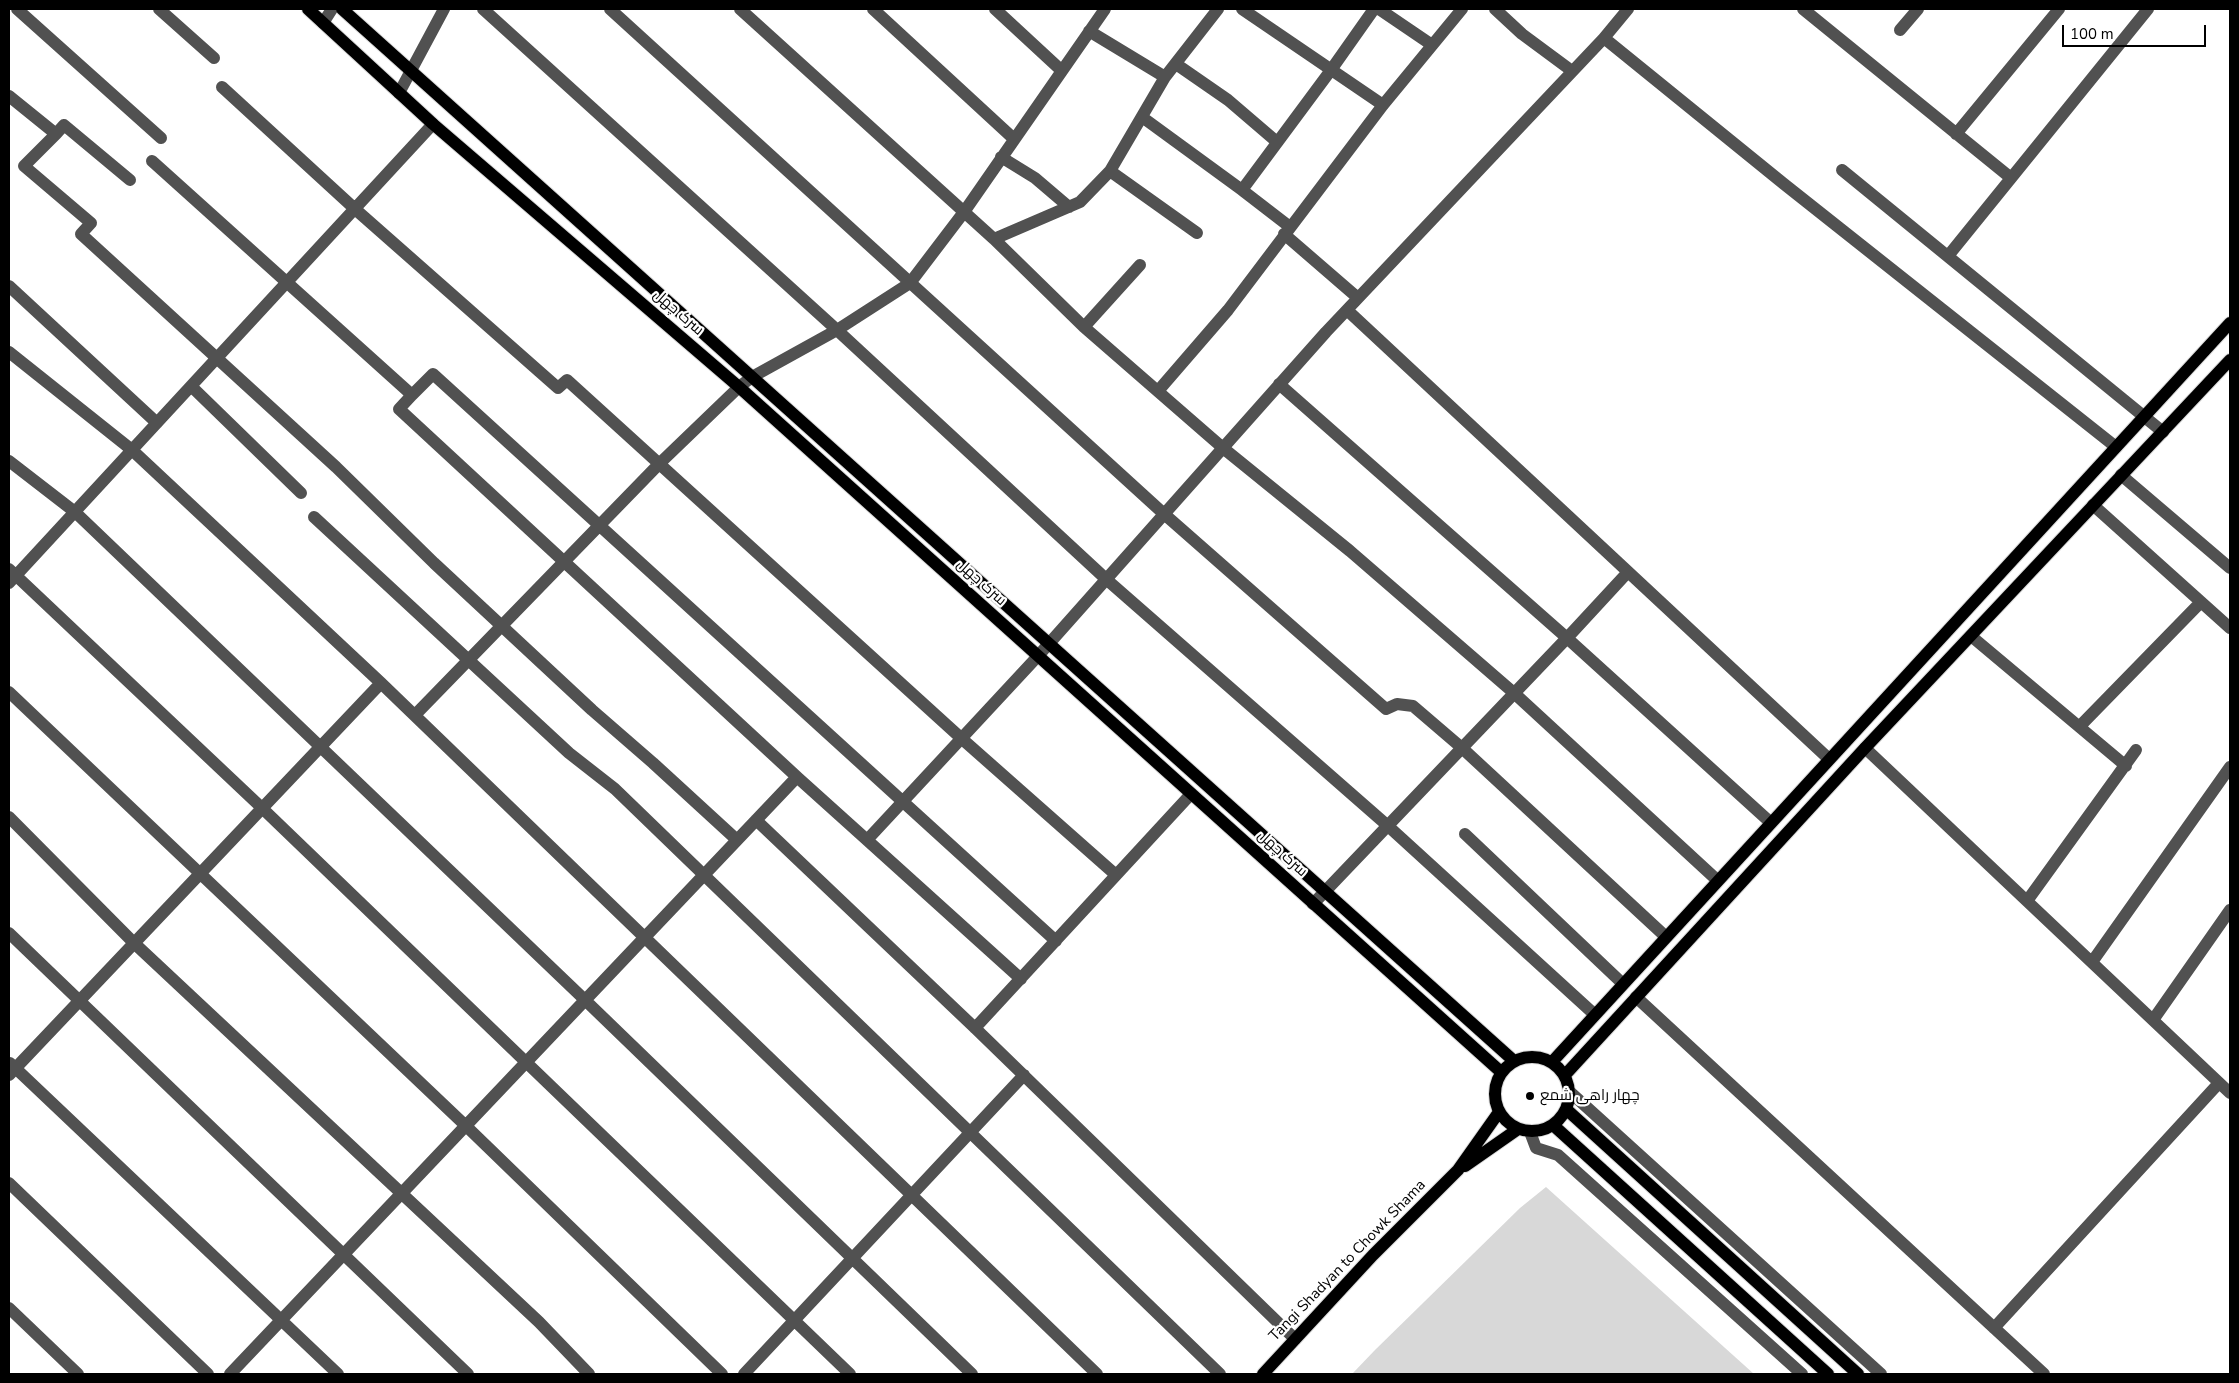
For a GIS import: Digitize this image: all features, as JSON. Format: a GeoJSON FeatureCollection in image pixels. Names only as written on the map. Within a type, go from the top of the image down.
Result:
{"type":"FeatureCollection","features":[{"type":"Feature","properties":{"kind":"main road","name":"سرک چهل"},"geometry":{"type":"LineString","coordinates":[[308,9],[433,124],[740,387],[1501,1072]]}},
{"type":"Feature","properties":{"kind":"main road"},"geometry":{"type":"LineString","coordinates":[[342,9],[1514,1062]]}},
{"type":"Feature","properties":{"kind":"main road"},"geometry":{"type":"LineString","coordinates":[[1552,1062],[1665,936],[2230,323]]}},
{"type":"Feature","properties":{"kind":"main road"},"geometry":{"type":"LineString","coordinates":[[1564,1075],[1865,748],[2230,360]]}},
{"type":"Feature","properties":{"kind":"main road"},"geometry":{"type":"LineString","coordinates":[[1524,1057],[1538,1057],[1552,1062],[1564,1075],[1570,1092],[1566,1109],[1553,1125],[1542,1130],[1524,1130],[1507,1122],[1499,1112],[1494,1092],[1501,1072],[1524,1057]]}},
{"type":"Feature","properties":{"kind":"main road"},"geometry":{"type":"LineString","coordinates":[[1566,1109],[1858,1374]]}},
{"type":"Feature","properties":{"kind":"main road"},"geometry":{"type":"LineString","coordinates":[[1458,1170],[1499,1112]]}},
{"type":"Feature","properties":{"kind":"main road"},"geometry":{"type":"LineString","coordinates":[[1553,1125],[1828,1374]]}},
{"type":"Feature","properties":{"kind":"main road"},"geometry":{"type":"LineString","coordinates":[[1458,1170],[1524,1130]]}},
{"type":"Feature","properties":{"kind":"main road","name":"Tangi Shadyan to Chowk Shama"},"geometry":{"type":"LineString","coordinates":[[1263,1374],[1373,1255],[1458,1170]]}},
{"type":"Feature","properties":{"kind":"street"},"geometry":{"type":"LineString","coordinates":[[17,9],[161,138]]}},
{"type":"Feature","properties":{"kind":"street"},"geometry":{"type":"LineString","coordinates":[[159,9],[214,58]]}},
{"type":"Feature","properties":{"kind":"street"},"geometry":{"type":"LineString","coordinates":[[324,23],[332,9]]}},
{"type":"Feature","properties":{"kind":"street"},"geometry":{"type":"LineString","coordinates":[[399,93],[444,9]]}},
{"type":"Feature","properties":{"kind":"street"},"geometry":{"type":"LineString","coordinates":[[483,9],[837,330],[1106,579],[1388,826],[1594,1014]]}},
{"type":"Feature","properties":{"kind":"street"},"geometry":{"type":"LineString","coordinates":[[610,9],[1163,513],[1386,709],[1397,704],[1413,706],[1462,748],[1665,936]]}},
{"type":"Feature","properties":{"kind":"street"},"geometry":{"type":"LineString","coordinates":[[740,9],[994,239],[1084,327],[1223,448],[1350,551],[1514,693],[1717,880]]}},
{"type":"Feature","properties":{"kind":"street"},"geometry":{"type":"LineString","coordinates":[[873,9],[1014,139]]}},
{"type":"Feature","properties":{"kind":"street"},"geometry":{"type":"LineString","coordinates":[[995,9],[1062,71]]}},
{"type":"Feature","properties":{"kind":"street"},"geometry":{"type":"LineString","coordinates":[[415,716],[660,463],[740,387],[752,377],[837,330],[910,283],[964,212],[1105,9]]}},
{"type":"Feature","properties":{"kind":"street"},"geometry":{"type":"LineString","coordinates":[[994,239],[1080,202],[1110,172],[1165,77],[1218,9]]}},
{"type":"Feature","properties":{"kind":"street"},"geometry":{"type":"LineString","coordinates":[[1242,9],[1383,105]]}},
{"type":"Feature","properties":{"kind":"street"},"geometry":{"type":"LineString","coordinates":[[1242,190],[1374,9]]}},
{"type":"Feature","properties":{"kind":"street"},"geometry":{"type":"LineString","coordinates":[[1379,9],[1432,45]]}},
{"type":"Feature","properties":{"kind":"street"},"geometry":{"type":"LineString","coordinates":[[1158,391],[1228,310],[1383,105],[1462,9]]}},
{"type":"Feature","properties":{"kind":"street"},"geometry":{"type":"LineString","coordinates":[[1495,9],[1522,34],[1572,71]]}},
{"type":"Feature","properties":{"kind":"street"},"geometry":{"type":"LineString","coordinates":[[867,840],[1049,644],[1279,384],[1604,38],[1628,9]]}},
{"type":"Feature","properties":{"kind":"street"},"geometry":{"type":"LineString","coordinates":[[1803,9],[2011,178]]}},
{"type":"Feature","properties":{"kind":"street"},"geometry":{"type":"LineString","coordinates":[[1900,30],[1918,9]]}},
{"type":"Feature","properties":{"kind":"street"},"geometry":{"type":"LineString","coordinates":[[1956,134],[2059,9]]}},
{"type":"Feature","properties":{"kind":"street"},"geometry":{"type":"LineString","coordinates":[[1948,256],[2148,9]]}},
{"type":"Feature","properties":{"kind":"street"},"geometry":{"type":"LineString","coordinates":[[1089,32],[1165,77]]}},
{"type":"Feature","properties":{"kind":"street"},"geometry":{"type":"LineString","coordinates":[[1604,38],[1784,184],[2116,447]]}},
{"type":"Feature","properties":{"kind":"street"},"geometry":{"type":"LineString","coordinates":[[1176,64],[1228,100],[1277,142]]}},
{"type":"Feature","properties":{"kind":"street"},"geometry":{"type":"LineString","coordinates":[[222,87],[558,388],[567,380],[1116,875]]}},
{"type":"Feature","properties":{"kind":"street"},"geometry":{"type":"LineString","coordinates":[[9,96],[56,134]]}},
{"type":"Feature","properties":{"kind":"street"},"geometry":{"type":"LineString","coordinates":[[1142,117],[1242,190],[1358,298]]}},
{"type":"Feature","properties":{"kind":"street"},"geometry":{"type":"LineString","coordinates":[[433,124],[75,512],[11,576],[262,808],[850,1374]]}},
{"type":"Feature","properties":{"kind":"street"},"geometry":{"type":"LineString","coordinates":[[130,180],[64,125],[24,166],[91,223],[81,234],[218,357],[502,626],[737,840]]}},
{"type":"Feature","properties":{"kind":"street"},"geometry":{"type":"LineString","coordinates":[[1001,157],[1035,178],[1069,207]]}},
{"type":"Feature","properties":{"kind":"street"},"geometry":{"type":"LineString","coordinates":[[152,161],[288,281],[412,395]]}},
{"type":"Feature","properties":{"kind":"street"},"geometry":{"type":"LineString","coordinates":[[1842,170],[2163,432]]}},
{"type":"Feature","properties":{"kind":"street"},"geometry":{"type":"LineString","coordinates":[[1110,172],[1197,233]]}},
{"type":"Feature","properties":{"kind":"street"},"geometry":{"type":"LineString","coordinates":[[1084,327],[1140,265]]}},
{"type":"Feature","properties":{"kind":"street"},"geometry":{"type":"LineString","coordinates":[[9,286],[157,423]]}},
{"type":"Feature","properties":{"kind":"street"},"geometry":{"type":"LineString","coordinates":[[1347,310],[1828,759]]}},
{"type":"Feature","properties":{"kind":"street"},"geometry":{"type":"LineString","coordinates":[[9,352],[132,450],[381,683],[1097,1374]]}},
{"type":"Feature","properties":{"kind":"street"},"geometry":{"type":"LineString","coordinates":[[1020,979],[797,777],[399,409],[433,374],[1056,940]]}},
{"type":"Feature","properties":{"kind":"street"},"geometry":{"type":"LineString","coordinates":[[1279,384],[1568,638],[1770,822]]}},
{"type":"Feature","properties":{"kind":"street"},"geometry":{"type":"LineString","coordinates":[[191,386],[301,493]]}},
{"type":"Feature","properties":{"kind":"street"},"geometry":{"type":"LineString","coordinates":[[9,461],[75,512],[321,746],[972,1374]]}},
{"type":"Feature","properties":{"kind":"street"},"geometry":{"type":"LineString","coordinates":[[2122,475],[2230,568]]}},
{"type":"Feature","properties":{"kind":"street"},"geometry":{"type":"LineString","coordinates":[[2094,506],[2230,628]]}},
{"type":"Feature","properties":{"kind":"street"},"geometry":{"type":"LineString","coordinates":[[314,517],[569,753],[615,789],[1220,1374]]}},
{"type":"Feature","properties":{"kind":"street"},"geometry":{"type":"LineString","coordinates":[[1313,904],[1568,638],[1628,572]]}},
{"type":"Feature","properties":{"kind":"street"},"geometry":{"type":"LineString","coordinates":[[2080,726],[2201,602]]}},
{"type":"Feature","properties":{"kind":"street"},"geometry":{"type":"LineString","coordinates":[[1971,636],[2126,766]]}},
{"type":"Feature","properties":{"kind":"street"},"geometry":{"type":"LineString","coordinates":[[338,1374],[11,1069],[134,943],[381,683]]}},
{"type":"Feature","properties":{"kind":"street"},"geometry":{"type":"LineString","coordinates":[[9,692],[466,1126],[722,1374]]}},
{"type":"Feature","properties":{"kind":"street"},"geometry":{"type":"LineString","coordinates":[[1865,748],[2227,1089],[1994,1328]]}},
{"type":"Feature","properties":{"kind":"street"},"geometry":{"type":"LineString","coordinates":[[2027,901],[2136,750]]}},
{"type":"Feature","properties":{"kind":"street"},"geometry":{"type":"LineString","coordinates":[[2092,962],[2230,767]]}},
{"type":"Feature","properties":{"kind":"street"},"geometry":{"type":"LineString","coordinates":[[230,1374],[797,777]]}},
{"type":"Feature","properties":{"kind":"street"},"geometry":{"type":"LineString","coordinates":[[976,1028],[1191,794]]}},
{"type":"Feature","properties":{"kind":"street"},"geometry":{"type":"LineString","coordinates":[[9,817],[134,943],[539,1322],[590,1374]]}},
{"type":"Feature","properties":{"kind":"street"},"geometry":{"type":"LineString","coordinates":[[756,820],[976,1028],[1295,1339]]}},
{"type":"Feature","properties":{"kind":"street"},"geometry":{"type":"LineString","coordinates":[[1466,834],[1622,983]]}},
{"type":"Feature","properties":{"kind":"street"},"geometry":{"type":"LineString","coordinates":[[2153,1020],[2230,910]]}},
{"type":"Feature","properties":{"kind":"street"},"geometry":{"type":"LineString","coordinates":[[9,933],[342,1256],[468,1374]]}},
{"type":"Feature","properties":{"kind":"street"},"geometry":{"type":"LineString","coordinates":[[1636,997],[2044,1374]]}},
{"type":"Feature","properties":{"kind":"street"},"geometry":{"type":"LineString","coordinates":[[744,1374],[1024,1075]]}},
{"type":"Feature","properties":{"kind":"street"},"geometry":{"type":"LineString","coordinates":[[1570,1092],[1881,1374]]}},
{"type":"Feature","properties":{"kind":"street"},"geometry":{"type":"LineString","coordinates":[[1524,1130],[1536,1148],[1558,1155],[1802,1374]]}},
{"type":"Feature","properties":{"kind":"street"},"geometry":{"type":"LineString","coordinates":[[9,1183],[208,1374]]}},
{"type":"Feature","properties":{"kind":"street"},"geometry":{"type":"LineString","coordinates":[[9,1308],[78,1374]]}},
{"type":"Feature","properties":{"kind":"shaded area"},"geometry":{"type":"Polygon","coordinates":[[[1546,1187],[1754,1374],[1352,1374],[1520,1208],[1546,1187]]]}},
{"type":"Feature","properties":{"kind":"place","name":"چهار راهی شمع"},"geometry":{"type":"Point","coordinates":[1530,1096]}}]}
